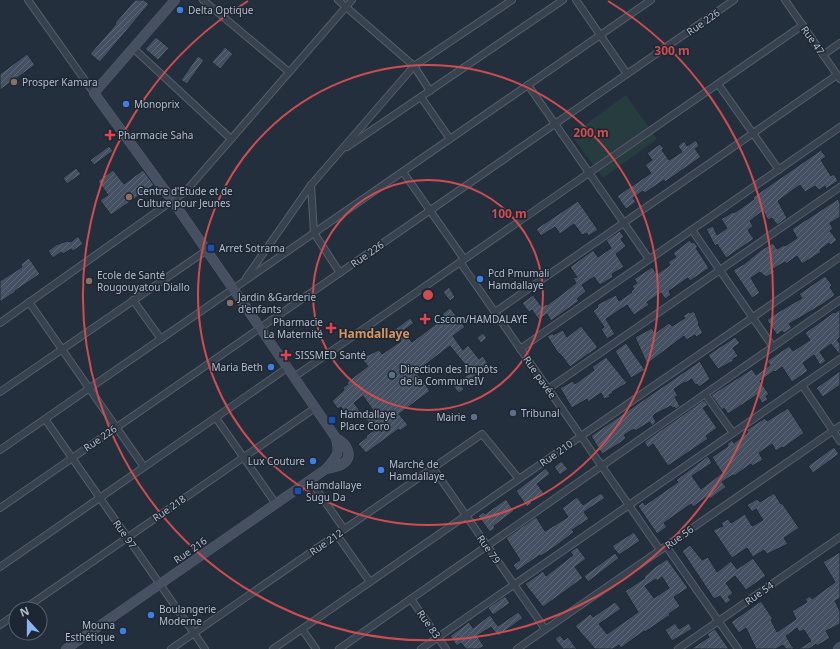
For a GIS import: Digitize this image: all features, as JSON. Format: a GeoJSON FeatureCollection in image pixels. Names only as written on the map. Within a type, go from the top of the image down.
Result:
{"type":"FeatureCollection","features":[{"type":"Feature","properties":{"kind":"street"},"geometry":{"type":"LineString","coordinates":[[28,0],[172,200],[315,408]]}},
{"type":"Feature","properties":{"kind":"street"},"geometry":{"type":"LineString","coordinates":[[94,93],[175,0]]}},
{"type":"Feature","properties":{"kind":"street"},"geometry":{"type":"LineString","coordinates":[[203,0],[289,72]]}},
{"type":"Feature","properties":{"kind":"street"},"geometry":{"type":"LineString","coordinates":[[338,0],[414,66],[430,91]]}},
{"type":"Feature","properties":{"kind":"street"},"geometry":{"type":"LineString","coordinates":[[0,323],[186,191],[352,0]]}},
{"type":"Feature","properties":{"kind":"street"},"geometry":{"type":"LineString","coordinates":[[243,282],[311,185],[414,66],[512,0]]}},
{"type":"Feature","properties":{"kind":"street"},"geometry":{"type":"LineString","coordinates":[[339,152],[562,0]]}},
{"type":"Feature","properties":{"kind":"street"},"geometry":{"type":"LineString","coordinates":[[576,0],[627,74]]}},
{"type":"Feature","properties":{"kind":"street"},"geometry":{"type":"LineString","coordinates":[[0,450],[651,0]]}},
{"type":"Feature","properties":{"kind":"street","name":"Rue 226"},"geometry":{"type":"LineString","coordinates":[[0,508],[734,0]]}},
{"type":"Feature","properties":{"kind":"street","name":"Rue 47"},"geometry":{"type":"LineString","coordinates":[[785,0],[839,77]]}},
{"type":"Feature","properties":{"kind":"street"},"geometry":{"type":"LineString","coordinates":[[294,377],[803,25]]}},
{"type":"Feature","properties":{"kind":"street"},"geometry":{"type":"LineString","coordinates":[[823,54],[840,43]]}},
{"type":"Feature","properties":{"kind":"street"},"geometry":{"type":"LineString","coordinates":[[133,48],[232,139]]}},
{"type":"Feature","properties":{"kind":"street"},"geometry":{"type":"LineString","coordinates":[[495,312],[753,133],[839,77]]}},
{"type":"Feature","properties":{"kind":"street"},"geometry":{"type":"LineString","coordinates":[[718,84],[779,170]]}},
{"type":"Feature","properties":{"kind":"street"},"geometry":{"type":"LineString","coordinates":[[528,85],[649,260]]}},
{"type":"Feature","properties":{"kind":"street"},"geometry":{"type":"LineString","coordinates":[[421,97],[450,139]]}},
{"type":"Feature","properties":{"kind":"street"},"geometry":{"type":"LineString","coordinates":[[520,348],[840,127]]}},
{"type":"Feature","properties":{"kind":"street","name":"Rue pavée"},"geometry":{"type":"LineString","coordinates":[[403,172],[430,210],[495,312],[660,550]]}},
{"type":"Feature","properties":{"kind":"street"},"geometry":{"type":"LineString","coordinates":[[311,185],[314,233],[340,272]]}},
{"type":"Feature","properties":{"kind":"street"},"geometry":{"type":"LineString","coordinates":[[548,389],[840,187]]}},
{"type":"Feature","properties":{"kind":"street"},"geometry":{"type":"LineString","coordinates":[[692,230],[773,347]]}},
{"type":"Feature","properties":{"kind":"street"},"geometry":{"type":"LineString","coordinates":[[0,392],[207,250]]}},
{"type":"Feature","properties":{"kind":"street","name":"Rue 210"},"geometry":{"type":"LineString","coordinates":[[273,649],[840,257]]}},
{"type":"Feature","properties":{"kind":"street"},"geometry":{"type":"LineString","coordinates":[[133,300],[161,339]]}},
{"type":"Feature","properties":{"kind":"street"},"geometry":{"type":"LineString","coordinates":[[339,649],[840,300]]}},
{"type":"Feature","properties":{"kind":"street"},"geometry":{"type":"LineString","coordinates":[[29,302],[144,467]]}},
{"type":"Feature","properties":{"kind":"street"},"geometry":{"type":"LineString","coordinates":[[420,649],[840,359]]}},
{"type":"Feature","properties":{"kind":"street"},"geometry":{"type":"LineString","coordinates":[[0,567],[287,368]]}},
{"type":"Feature","properties":{"kind":"street"},"geometry":{"type":"LineString","coordinates":[[802,385],[840,441]]}},
{"type":"Feature","properties":{"kind":"street"},"geometry":{"type":"LineString","coordinates":[[705,394],[733,433]]}},
{"type":"Feature","properties":{"kind":"street","name":"Rue 216"},"geometry":{"type":"LineString","coordinates":[[66,649],[326,469],[337,456],[338,452],[336,438],[315,408]]}},
{"type":"Feature","properties":{"kind":"street","name":"Rue 218"},"geometry":{"type":"LineString","coordinates":[[36,601],[315,408]]}},
{"type":"Feature","properties":{"kind":"street"},"geometry":{"type":"LineString","coordinates":[[216,418],[276,504]]}},
{"type":"Feature","properties":{"kind":"street","name":"Rue 97"},"geometry":{"type":"LineString","coordinates":[[45,419],[205,649]]}},
{"type":"Feature","properties":{"kind":"street","name":"Rue 56"},"geometry":{"type":"LineString","coordinates":[[517,649],[840,426]]}},
{"type":"Feature","properties":{"kind":"street","name":"Rue 212"},"geometry":{"type":"LineString","coordinates":[[171,649],[482,434],[519,479]]}},
{"type":"Feature","properties":{"kind":"street","name":"Rue 79"},"geometry":{"type":"LineString","coordinates":[[433,468],[545,629]]}},
{"type":"Feature","properties":{"kind":"street"},"geometry":{"type":"LineString","coordinates":[[310,480],[344,529]]}},
{"type":"Feature","properties":{"kind":"street"},"geometry":{"type":"LineString","coordinates":[[337,535],[370,582]]}},
{"type":"Feature","properties":{"kind":"street","name":"Rue 54"},"geometry":{"type":"LineString","coordinates":[[678,649],[840,537]]}},
{"type":"Feature","properties":{"kind":"street"},"geometry":{"type":"LineString","coordinates":[[666,546],[738,649]]}},
{"type":"Feature","properties":{"kind":"street","name":"Rue 83"},"geometry":{"type":"LineString","coordinates":[[411,599],[446,649]]}},
{"type":"Feature","properties":{"kind":"street"},"geometry":{"type":"LineString","coordinates":[[302,629],[316,649]]}},
{"type":"Feature","properties":{"kind":"green space"},"geometry":{"type":"Polygon","coordinates":[[[626,95],[657,139],[603,178],[571,135],[626,95]]]}},
{"type":"Feature","properties":{"kind":"building"},"geometry":{"type":"Polygon","coordinates":[[[135,0],[144,0],[149,4],[100,62],[90,54],[135,0]]]}},
{"type":"Feature","properties":{"kind":"building"},"geometry":{"type":"Polygon","coordinates":[[[156,37],[169,48],[158,60],[145,49],[156,37]]]}},
{"type":"Feature","properties":{"kind":"building"},"geometry":{"type":"Polygon","coordinates":[[[225,47],[233,54],[220,69],[212,62],[225,47]]]}},
{"type":"Feature","properties":{"kind":"building"},"geometry":{"type":"Polygon","coordinates":[[[27,54],[35,65],[0,90],[0,74],[27,54]]]}},
{"type":"Feature","properties":{"kind":"building"},"geometry":{"type":"Polygon","coordinates":[[[198,56],[204,60],[187,84],[181,80],[198,56]]]}},
{"type":"Feature","properties":{"kind":"building"},"geometry":{"type":"Polygon","coordinates":[[[696,140],[699,146],[695,149],[701,157],[665,182],[664,180],[645,193],[643,191],[633,198],[636,202],[626,209],[617,196],[651,173],[645,165],[652,160],[647,153],[660,144],[669,160],[682,152],[678,146],[684,141],[687,146],[696,140]]]}},
{"type":"Feature","properties":{"kind":"building"},"geometry":{"type":"Polygon","coordinates":[[[109,146],[113,151],[94,165],[90,160],[109,146]]]}},
{"type":"Feature","properties":{"kind":"building"},"geometry":{"type":"Polygon","coordinates":[[[821,150],[826,157],[821,160],[831,176],[834,174],[838,181],[826,189],[825,186],[819,190],[815,186],[805,192],[800,185],[778,201],[787,218],[777,225],[772,218],[768,220],[763,211],[750,221],[753,226],[748,230],[754,239],[726,258],[717,244],[715,246],[706,229],[713,226],[717,235],[727,228],[721,219],[733,212],[734,213],[754,199],[753,197],[821,150]]]}},
{"type":"Feature","properties":{"kind":"building"},"geometry":{"type":"Polygon","coordinates":[[[76,168],[81,174],[67,184],[63,178],[76,168]]]}},
{"type":"Feature","properties":{"kind":"building"},"geometry":{"type":"Polygon","coordinates":[[[113,170],[124,184],[143,170],[154,185],[111,215],[100,200],[108,195],[98,181],[113,170]]]}},
{"type":"Feature","properties":{"kind":"building"},"geometry":{"type":"Polygon","coordinates":[[[838,199],[840,203],[840,217],[830,223],[833,229],[830,231],[837,240],[831,245],[829,243],[820,250],[821,252],[802,264],[797,256],[786,264],[785,262],[773,269],[775,272],[766,277],[760,272],[751,278],[760,293],[752,298],[733,270],[773,243],[777,249],[784,245],[785,246],[797,238],[792,229],[838,199]]]}},
{"type":"Feature","properties":{"kind":"building"},"geometry":{"type":"Polygon","coordinates":[[[578,201],[598,230],[588,236],[587,233],[582,235],[574,224],[560,234],[555,227],[541,236],[536,229],[578,201]]]}},
{"type":"Feature","properties":{"kind":"building"},"geometry":{"type":"Polygon","coordinates":[[[620,231],[624,237],[621,239],[626,246],[616,254],[624,267],[612,274],[613,277],[600,285],[594,277],[582,285],[586,291],[577,299],[579,301],[551,321],[547,314],[539,320],[532,310],[529,312],[522,303],[533,295],[542,307],[562,294],[576,283],[573,278],[577,277],[570,267],[593,250],[598,257],[611,248],[606,240],[620,231]]]}},
{"type":"Feature","properties":{"kind":"building"},"geometry":{"type":"Polygon","coordinates":[[[78,236],[83,244],[73,251],[71,249],[63,254],[61,252],[53,258],[48,251],[56,245],[67,241],[71,242],[78,236]]]}},
{"type":"Feature","properties":{"kind":"building"},"geometry":{"type":"Polygon","coordinates":[[[690,240],[698,247],[696,248],[709,268],[690,281],[688,278],[669,291],[671,295],[665,299],[661,293],[647,302],[649,305],[634,315],[627,305],[606,319],[615,334],[607,339],[601,329],[604,327],[593,311],[598,307],[597,305],[616,295],[619,301],[632,292],[631,291],[634,289],[632,286],[637,283],[634,279],[652,267],[657,274],[670,265],[668,262],[676,257],[673,253],[690,240]]]}},
{"type":"Feature","properties":{"kind":"building"},"geometry":{"type":"Polygon","coordinates":[[[29,258],[40,274],[0,302],[0,281],[22,267],[21,264],[29,258]]]}},
{"type":"Feature","properties":{"kind":"building"},"geometry":{"type":"Polygon","coordinates":[[[825,276],[832,285],[830,287],[835,295],[823,304],[789,324],[792,328],[784,333],[782,331],[777,335],[767,320],[802,298],[799,294],[825,276]]]}},
{"type":"Feature","properties":{"kind":"building"},"geometry":{"type":"Polygon","coordinates":[[[449,287],[455,297],[450,301],[443,292],[449,287]]]}},
{"type":"Feature","properties":{"kind":"building"},"geometry":{"type":"Polygon","coordinates":[[[450,308],[465,327],[453,336],[463,350],[468,345],[479,359],[483,356],[488,364],[478,370],[480,373],[462,386],[464,389],[459,393],[453,386],[471,372],[450,346],[416,372],[430,391],[399,414],[408,425],[400,431],[399,429],[396,431],[366,453],[358,444],[374,430],[364,417],[373,410],[363,396],[354,403],[360,411],[350,419],[341,407],[338,409],[332,401],[344,390],[343,388],[348,384],[347,382],[368,366],[361,358],[379,350],[382,354],[401,341],[393,331],[410,318],[414,323],[403,331],[412,342],[445,317],[442,314],[450,308]]]}},
{"type":"Feature","properties":{"kind":"building"},"geometry":{"type":"Polygon","coordinates":[[[840,309],[840,337],[837,340],[840,344],[840,355],[831,344],[820,352],[826,361],[820,365],[814,355],[803,363],[808,371],[792,382],[782,367],[760,381],[769,394],[766,396],[768,400],[762,403],[757,395],[728,414],[724,408],[722,410],[711,395],[752,369],[756,375],[770,365],[767,361],[789,346],[793,351],[810,340],[805,333],[840,309]]]}},
{"type":"Feature","properties":{"kind":"building"},"geometry":{"type":"Polygon","coordinates":[[[694,311],[699,323],[698,324],[703,333],[686,340],[684,336],[647,364],[635,337],[652,328],[655,333],[669,323],[672,326],[685,318],[683,316],[694,311]]]}},
{"type":"Feature","properties":{"kind":"building"},"geometry":{"type":"Polygon","coordinates":[[[581,326],[597,348],[570,367],[558,353],[547,336],[563,330],[567,337],[581,326]]]}},
{"type":"Feature","properties":{"kind":"building"},"geometry":{"type":"Polygon","coordinates":[[[483,333],[487,338],[481,343],[477,338],[483,333]]]}},
{"type":"Feature","properties":{"kind":"building"},"geometry":{"type":"Polygon","coordinates":[[[735,337],[740,343],[733,348],[738,356],[733,359],[733,361],[718,369],[708,355],[735,337]]]}},
{"type":"Feature","properties":{"kind":"building"},"geometry":{"type":"Polygon","coordinates":[[[626,343],[645,370],[631,378],[615,351],[626,343]]]}},
{"type":"Feature","properties":{"kind":"building"},"geometry":{"type":"Polygon","coordinates":[[[606,357],[627,383],[612,392],[613,393],[609,395],[610,397],[604,399],[601,393],[588,402],[587,399],[572,408],[560,388],[573,381],[575,384],[594,370],[592,367],[606,357]]]}},
{"type":"Feature","properties":{"kind":"building"},"geometry":{"type":"Polygon","coordinates":[[[700,361],[710,379],[699,387],[697,384],[695,385],[692,379],[674,389],[678,396],[675,397],[680,406],[676,409],[674,407],[672,408],[671,406],[655,414],[653,416],[656,422],[652,426],[650,422],[635,431],[634,429],[624,435],[626,438],[620,443],[602,454],[591,436],[700,361]]]}},
{"type":"Feature","properties":{"kind":"building"},"geometry":{"type":"Polygon","coordinates":[[[840,371],[840,385],[823,397],[816,388],[840,371]]]}},
{"type":"Feature","properties":{"kind":"building"},"geometry":{"type":"Polygon","coordinates":[[[704,400],[708,405],[703,408],[717,428],[706,436],[708,439],[668,466],[653,444],[648,448],[644,442],[704,400]]]}},
{"type":"Feature","properties":{"kind":"building"},"geometry":{"type":"Polygon","coordinates":[[[788,408],[804,433],[783,448],[782,447],[776,451],[772,444],[759,453],[763,460],[752,466],[751,464],[734,476],[733,475],[722,482],[726,487],[710,499],[708,496],[693,507],[691,504],[664,523],[667,527],[657,534],[638,506],[643,502],[645,505],[678,482],[676,480],[708,456],[712,463],[692,476],[701,489],[722,473],[712,457],[728,446],[727,444],[732,440],[734,443],[748,432],[746,430],[765,418],[767,421],[788,408]]]}},
{"type":"Feature","properties":{"kind":"building"},"geometry":{"type":"Polygon","coordinates":[[[834,447],[839,454],[813,473],[808,466],[834,447]]]}},
{"type":"Feature","properties":{"kind":"building"},"geometry":{"type":"Polygon","coordinates":[[[561,461],[568,469],[560,475],[554,467],[561,461]]]}},
{"type":"Feature","properties":{"kind":"building"},"geometry":{"type":"Polygon","coordinates":[[[546,468],[550,474],[537,484],[544,493],[531,502],[532,503],[527,507],[516,491],[546,468]]]}},
{"type":"Feature","properties":{"kind":"building"},"geometry":{"type":"Polygon","coordinates":[[[601,493],[605,498],[584,512],[589,519],[572,530],[574,532],[556,546],[517,571],[513,565],[520,560],[506,538],[536,517],[545,531],[568,517],[562,508],[577,497],[583,505],[601,493]]]}},
{"type":"Feature","properties":{"kind":"building"},"geometry":{"type":"Polygon","coordinates":[[[774,493],[799,528],[784,538],[788,544],[767,554],[764,550],[753,557],[747,548],[732,558],[713,530],[723,526],[721,523],[728,519],[731,523],[745,514],[752,526],[763,520],[756,509],[752,512],[747,505],[757,499],[760,502],[774,493]]]}},
{"type":"Feature","properties":{"kind":"building"},"geometry":{"type":"Polygon","coordinates":[[[506,499],[514,511],[494,526],[495,528],[490,532],[478,516],[484,512],[485,514],[506,499]]]}},
{"type":"Feature","properties":{"kind":"building"},"geometry":{"type":"Polygon","coordinates":[[[634,532],[640,541],[619,555],[612,546],[634,532]]]}},
{"type":"Feature","properties":{"kind":"building"},"geometry":{"type":"Polygon","coordinates":[[[690,545],[702,560],[708,557],[717,572],[731,561],[737,569],[753,558],[766,576],[746,590],[735,576],[726,583],[733,593],[728,597],[731,600],[726,604],[720,596],[714,599],[682,551],[690,545]]]}},
{"type":"Feature","properties":{"kind":"building"},"geometry":{"type":"Polygon","coordinates":[[[577,547],[586,559],[575,567],[583,578],[543,607],[525,584],[543,571],[546,576],[573,555],[570,552],[577,547]]]}},
{"type":"Feature","properties":{"kind":"building"},"geometry":{"type":"Polygon","coordinates":[[[840,552],[840,598],[835,601],[840,611],[840,624],[826,631],[830,638],[809,649],[798,649],[811,641],[804,630],[799,632],[797,628],[786,636],[794,649],[786,649],[783,645],[776,649],[756,649],[746,628],[739,633],[731,622],[761,601],[773,619],[771,620],[777,632],[796,619],[792,611],[807,602],[805,599],[810,596],[812,599],[835,582],[823,562],[840,552]]]}},
{"type":"Feature","properties":{"kind":"building"},"geometry":{"type":"Polygon","coordinates":[[[615,553],[619,558],[588,582],[584,576],[615,553]]]}},
{"type":"Feature","properties":{"kind":"building"},"geometry":{"type":"Polygon","coordinates":[[[667,559],[688,588],[674,597],[680,606],[669,614],[670,615],[645,632],[644,631],[621,648],[619,645],[613,649],[595,649],[575,626],[590,614],[593,617],[615,602],[621,609],[599,624],[607,634],[638,612],[625,591],[645,578],[644,577],[667,559]],[[662,577],[645,586],[654,598],[669,588],[662,577]]]}},
{"type":"Feature","properties":{"kind":"building"},"geometry":{"type":"Polygon","coordinates":[[[505,596],[510,603],[493,615],[488,608],[505,596]]]}},
{"type":"Feature","properties":{"kind":"building"},"geometry":{"type":"Polygon","coordinates":[[[518,612],[523,618],[498,636],[491,627],[477,636],[484,646],[479,649],[466,649],[461,643],[457,646],[450,636],[469,622],[473,628],[490,615],[498,626],[518,612]]]}},
{"type":"Feature","properties":{"kind":"building"},"geometry":{"type":"Polygon","coordinates":[[[675,623],[679,629],[689,623],[692,629],[672,641],[665,630],[675,623]]]}},
{"type":"Feature","properties":{"kind":"building"},"geometry":{"type":"Polygon","coordinates":[[[715,629],[729,649],[691,649],[709,637],[707,634],[715,629]]]}},
{"type":"Feature","properties":{"kind":"building"},"geometry":{"type":"Polygon","coordinates":[[[560,635],[564,640],[568,637],[577,649],[563,649],[555,639],[560,635]]]}},
{"type":"Feature","properties":{"kind":"place","name":"Delta Optique"},"geometry":{"type":"Point","coordinates":[180,10]}},
{"type":"Feature","properties":{"kind":"place","name":"Prosper Kamara"},"geometry":{"type":"Point","coordinates":[14,82]}},
{"type":"Feature","properties":{"kind":"place","name":"Monoprix"},"geometry":{"type":"Point","coordinates":[126,104]}},
{"type":"Feature","properties":{"kind":"place","name":"Pharmacie Saha"},"geometry":{"type":"Point","coordinates":[110,135]}},
{"type":"Feature","properties":{"kind":"place","name":"Centre d'Etude et de Culture pour Jeunes"},"geometry":{"type":"Point","coordinates":[129,197]}},
{"type":"Feature","properties":{"kind":"place","name":"Arret Sotrama"},"geometry":{"type":"Point","coordinates":[211,248]}},
{"type":"Feature","properties":{"kind":"place","name":"Pcd Pmumali Hamdallaye"},"geometry":{"type":"Point","coordinates":[480,279]}},
{"type":"Feature","properties":{"kind":"place","name":"Ecole de Santé Rougouyatou Diallo"},"geometry":{"type":"Point","coordinates":[89,281]}},
{"type":"Feature","properties":{"kind":"place","name":"Jardin &Garderie d'enfants"},"geometry":{"type":"Point","coordinates":[230,303]}},
{"type":"Feature","properties":{"kind":"place","name":"Cscom/HAMDALAYE"},"geometry":{"type":"Point","coordinates":[425,319]}},
{"type":"Feature","properties":{"kind":"place","name":"Pharmacie La Maternité"},"geometry":{"type":"Point","coordinates":[331,328]}},
{"type":"Feature","properties":{"kind":"place","name":"SISSMED Santé"},"geometry":{"type":"Point","coordinates":[286,355]}},
{"type":"Feature","properties":{"kind":"place","name":"Maria Beth"},"geometry":{"type":"Point","coordinates":[271,367]}},
{"type":"Feature","properties":{"kind":"place","name":"Direction des Impôts de la CommuneIV"},"geometry":{"type":"Point","coordinates":[392,375]}},
{"type":"Feature","properties":{"kind":"place","name":"Tribunal"},"geometry":{"type":"Point","coordinates":[513,413]}},
{"type":"Feature","properties":{"kind":"place","name":"Mairie"},"geometry":{"type":"Point","coordinates":[474,417]}},
{"type":"Feature","properties":{"kind":"place","name":"Hamdallaye Place Coro"},"geometry":{"type":"Point","coordinates":[332,420]}},
{"type":"Feature","properties":{"kind":"place","name":"Lux Couture"},"geometry":{"type":"Point","coordinates":[313,461]}},
{"type":"Feature","properties":{"kind":"place","name":"Marché de Hamdallaye"},"geometry":{"type":"Point","coordinates":[381,470]}},
{"type":"Feature","properties":{"kind":"place","name":"Hamdallaye Sugu Da"},"geometry":{"type":"Point","coordinates":[298,491]}},
{"type":"Feature","properties":{"kind":"place","name":"Boulangerie Moderne"},"geometry":{"type":"Point","coordinates":[151,615]}},
{"type":"Feature","properties":{"kind":"place","name":"Mouna Esthétique"},"geometry":{"type":"Point","coordinates":[123,631]}},
{"type":"Feature","properties":{"kind":"district","name":"Hamdallaye"},"geometry":{"type":"Point","coordinates":[374,334]}}]}
